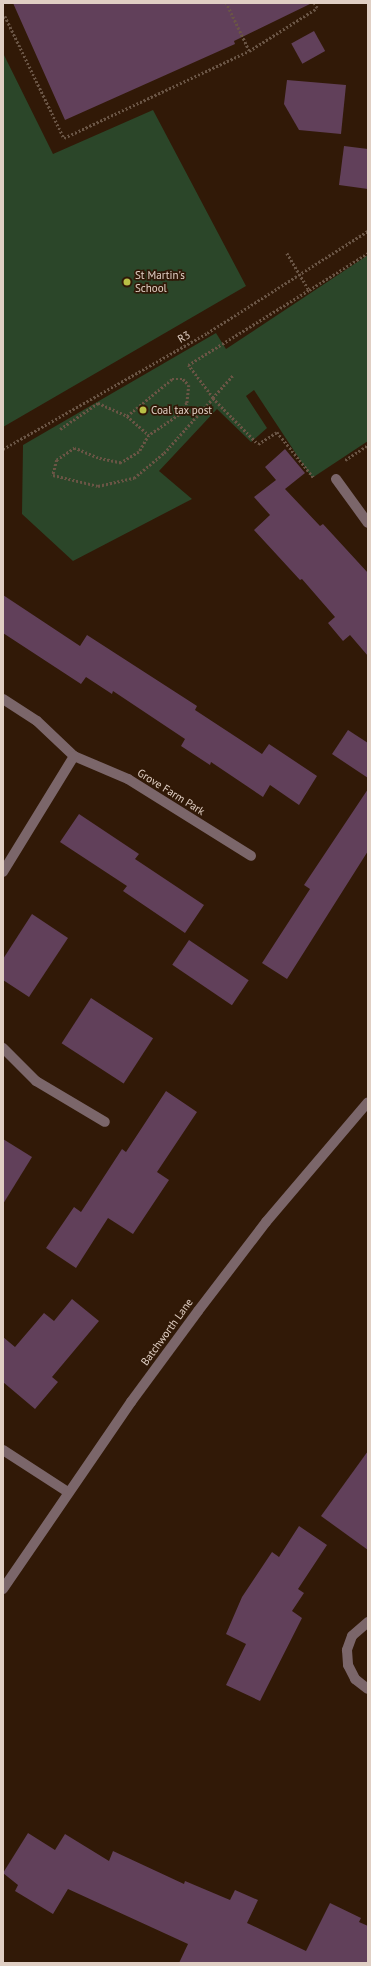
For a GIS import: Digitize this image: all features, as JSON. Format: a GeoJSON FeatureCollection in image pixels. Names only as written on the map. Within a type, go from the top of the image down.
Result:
{"type":"FeatureCollection","features":[{"type":"Feature","properties":{"kind":"street"},"geometry":{"type":"LineString","coordinates":[[336,479],[368,523]]}},
{"type":"Feature","properties":{"kind":"street","name":"Grove Farm Park"},"geometry":{"type":"LineString","coordinates":[[3,699],[37,721],[74,756],[128,779],[251,856]]}},
{"type":"Feature","properties":{"kind":"street"},"geometry":{"type":"LineString","coordinates":[[3,872],[74,756]]}},
{"type":"Feature","properties":{"kind":"street"},"geometry":{"type":"LineString","coordinates":[[3,1048],[36,1081],[105,1122]]}},
{"type":"Feature","properties":{"kind":"street","name":"Batchworth Lane"},"geometry":{"type":"LineString","coordinates":[[3,1589],[68,1492],[212,1292],[266,1222],[368,1102]]}},
{"type":"Feature","properties":{"kind":"street"},"geometry":{"type":"LineString","coordinates":[[3,1450],[68,1492]]}},
{"type":"Feature","properties":{"kind":"street"},"geometry":{"type":"LineString","coordinates":[[368,1622],[352,1636],[347,1650],[348,1665],[355,1679],[368,1689]]}},
{"type":"Feature","properties":{"kind":"path"},"geometry":{"type":"LineString","coordinates":[[226,3],[249,51]]}},
{"type":"Feature","properties":{"kind":"path"},"geometry":{"type":"LineString","coordinates":[[5,16],[64,138],[249,51],[316,8],[314,3]]}},
{"type":"Feature","properties":{"kind":"path","name":"R3"},"geometry":{"type":"LineString","coordinates":[[3,449],[208,333],[368,231]]}},
{"type":"Feature","properties":{"kind":"path"},"geometry":{"type":"LineString","coordinates":[[288,253],[309,290]]}},
{"type":"Feature","properties":{"kind":"path"},"geometry":{"type":"LineString","coordinates":[[322,475],[315,480],[278,432],[258,444],[213,398],[188,364],[368,253]]}},
{"type":"Feature","properties":{"kind":"path"},"geometry":{"type":"LineString","coordinates":[[127,416],[172,378],[183,379],[189,386],[187,403],[179,415],[149,435],[139,452],[121,463],[98,458],[75,448],[57,460],[52,475],[98,486],[134,478],[164,453],[233,376]]}},
{"type":"Feature","properties":{"kind":"path"},"geometry":{"type":"LineString","coordinates":[[60,429],[98,403],[127,416],[149,435]]}},
{"type":"Feature","properties":{"kind":"path"},"geometry":{"type":"LineString","coordinates":[[342,462],[368,445]]}},
{"type":"Feature","properties":{"kind":"green space"},"geometry":{"type":"Polygon","coordinates":[[[3,53],[53,154],[153,110],[246,286],[3,427],[3,53]]]}},
{"type":"Feature","properties":{"kind":"green space"},"geometry":{"type":"Polygon","coordinates":[[[368,255],[368,441],[312,478],[254,390],[246,396],[267,428],[251,442],[217,409],[159,471],[192,499],[73,561],[22,514],[23,445],[216,333],[226,349],[368,255]]]}},
{"type":"Feature","properties":{"kind":"building"},"geometry":{"type":"Polygon","coordinates":[[[13,3],[312,3],[234,41],[235,44],[65,120],[13,3]]]}},
{"type":"Feature","properties":{"kind":"building"},"geometry":{"type":"Polygon","coordinates":[[[314,31],[325,51],[302,64],[291,44],[314,31]]]}},
{"type":"Feature","properties":{"kind":"building"},"geometry":{"type":"Polygon","coordinates":[[[287,80],[346,85],[341,134],[299,130],[284,104],[287,80]]]}},
{"type":"Feature","properties":{"kind":"building"},"geometry":{"type":"Polygon","coordinates":[[[344,146],[368,149],[368,189],[339,185],[344,146]]]}},
{"type":"Feature","properties":{"kind":"building"},"geometry":{"type":"Polygon","coordinates":[[[285,449],[305,473],[285,489],[320,526],[323,524],[368,573],[368,656],[350,635],[343,641],[328,623],[335,617],[302,579],[300,580],[254,530],[270,515],[254,497],[276,480],[265,467],[285,449]]]}},
{"type":"Feature","properties":{"kind":"building"},"geometry":{"type":"Polygon","coordinates":[[[3,595],[80,646],[87,635],[197,706],[195,710],[262,754],[269,744],[317,776],[299,805],[270,785],[263,797],[211,762],[210,765],[181,746],[185,739],[113,691],[112,694],[86,677],[81,684],[3,633],[3,595]]]}},
{"type":"Feature","properties":{"kind":"building"},"geometry":{"type":"Polygon","coordinates":[[[348,730],[368,743],[368,778],[332,754],[348,730]]]}},
{"type":"Feature","properties":{"kind":"building"},"geometry":{"type":"Polygon","coordinates":[[[368,789],[368,851],[287,979],[262,963],[310,889],[304,885],[368,789]]]}},
{"type":"Feature","properties":{"kind":"building"},"geometry":{"type":"Polygon","coordinates":[[[79,814],[139,854],[135,859],[204,905],[185,933],[123,891],[127,886],[60,842],[79,814]]]}},
{"type":"Feature","properties":{"kind":"building"},"geometry":{"type":"Polygon","coordinates":[[[32,914],[68,938],[29,997],[3,980],[3,959],[32,914]]]}},
{"type":"Feature","properties":{"kind":"building"},"geometry":{"type":"Polygon","coordinates":[[[189,940],[249,980],[232,1005],[172,965],[189,940]]]}},
{"type":"Feature","properties":{"kind":"building"},"geometry":{"type":"Polygon","coordinates":[[[91,998],[153,1038],[124,1084],[62,1043],[91,998]]]}},
{"type":"Feature","properties":{"kind":"building"},"geometry":{"type":"Polygon","coordinates":[[[166,1091],[197,1112],[157,1172],[169,1180],[133,1234],[108,1218],[76,1268],[46,1248],[74,1207],[81,1212],[122,1149],[126,1152],[166,1091]]]}},
{"type":"Feature","properties":{"kind":"building"},"geometry":{"type":"Polygon","coordinates":[[[3,1139],[32,1157],[3,1204],[3,1139]]]}},
{"type":"Feature","properties":{"kind":"building"},"geometry":{"type":"Polygon","coordinates":[[[72,1299],[99,1321],[52,1377],[58,1382],[35,1409],[3,1382],[3,1337],[15,1347],[44,1313],[54,1321],[72,1299]]]}},
{"type":"Feature","properties":{"kind":"building"},"geometry":{"type":"Polygon","coordinates":[[[368,1451],[368,1550],[321,1516],[368,1451]]]}},
{"type":"Feature","properties":{"kind":"building"},"geometry":{"type":"Polygon","coordinates":[[[299,1526],[327,1545],[298,1589],[304,1593],[292,1611],[302,1618],[260,1701],[226,1685],[246,1644],[226,1634],[242,1597],[272,1552],[279,1557],[299,1526]]]}},
{"type":"Feature","properties":{"kind":"building"},"geometry":{"type":"Polygon","coordinates":[[[28,1833],[55,1850],[65,1834],[109,1861],[113,1851],[184,1884],[185,1881],[230,1900],[235,1890],[258,1900],[247,1923],[306,1951],[330,1903],[361,1918],[359,1922],[368,1926],[368,1963],[179,1963],[188,1944],[68,1889],[53,1914],[15,1891],[18,1885],[3,1873],[28,1833]]]}},
{"type":"Feature","properties":{"kind":"place","name":"St Martin's School"},"geometry":{"type":"Point","coordinates":[127,282]}},
{"type":"Feature","properties":{"kind":"place","name":"Coal tax post"},"geometry":{"type":"Point","coordinates":[143,410]}}]}
